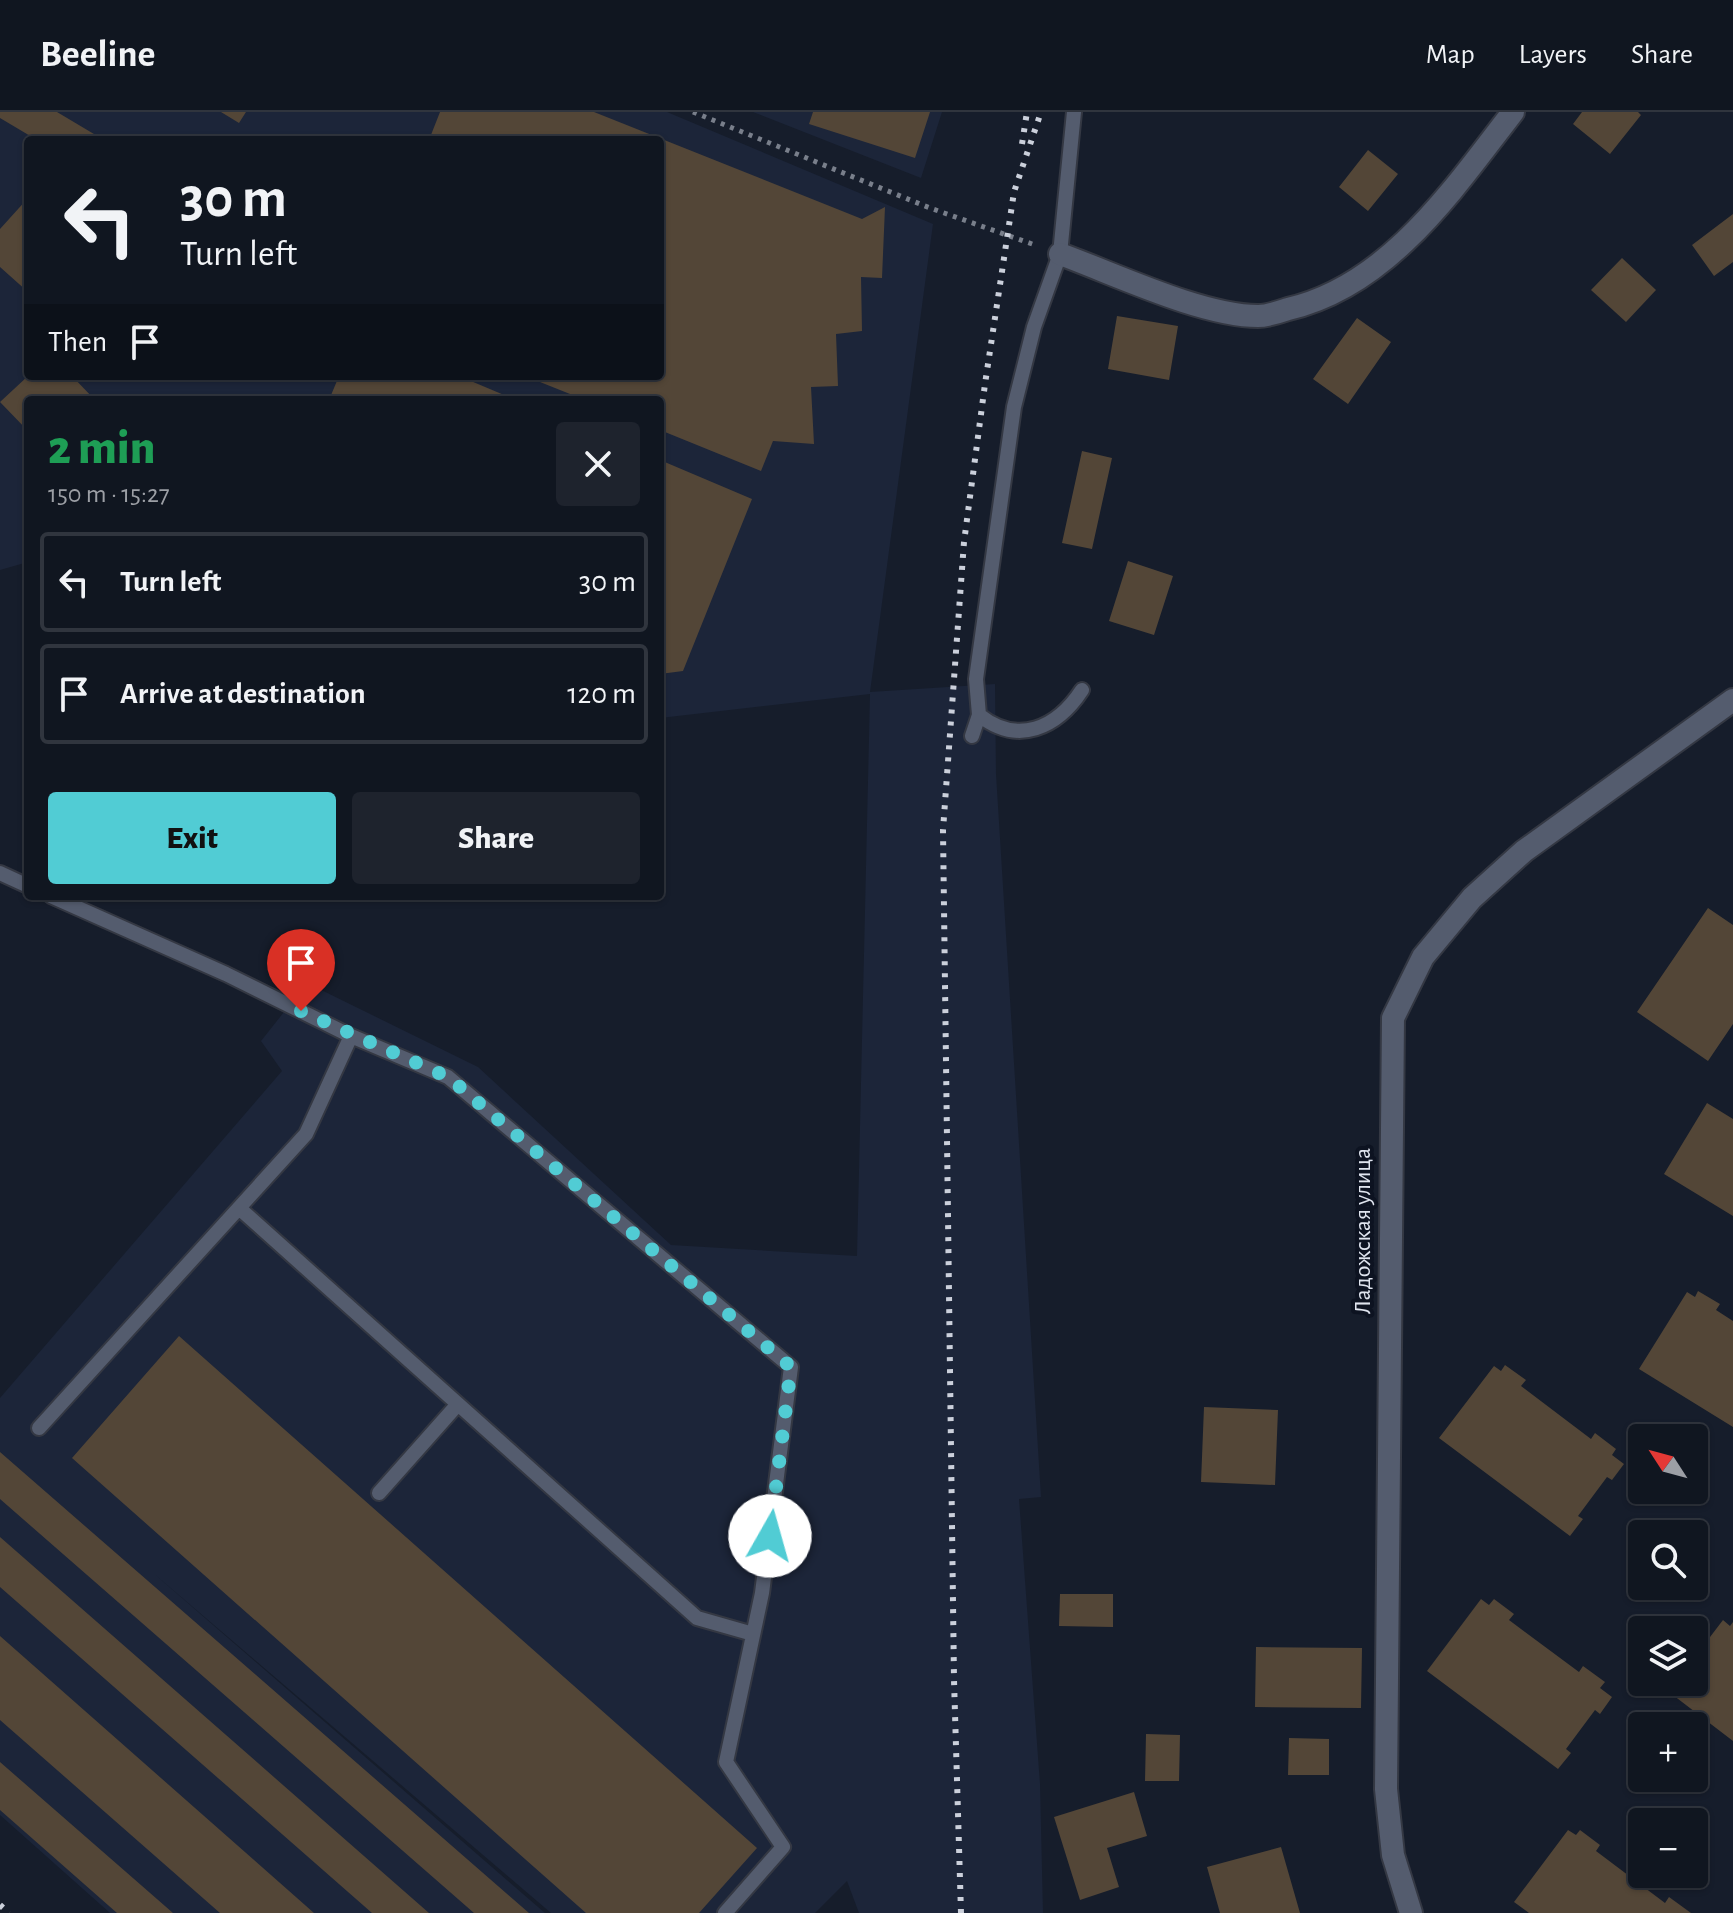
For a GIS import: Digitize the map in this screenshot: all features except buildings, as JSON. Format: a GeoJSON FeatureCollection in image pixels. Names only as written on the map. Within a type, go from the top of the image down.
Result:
{"type":"FeatureCollection","features":[{"type":"Feature","properties":{"kind":"street"},"geometry":{"type":"LineString","coordinates":[[1060,254],[1202,305],[1245,314],[1259,316],[1315,303],[1391,253],[1448,197],[1513,112]]}},
{"type":"Feature","properties":{"kind":"street","name":"Ладожская улица"},"geometry":{"type":"LineString","coordinates":[[1411,1913],[1393,1855],[1386,1789],[1393,1018],[1423,957],[1472,898],[1524,851],[1733,700]]}},
{"type":"Feature","properties":{"kind":"lane"},"geometry":{"type":"LineString","coordinates":[[972,736],[979,715],[976,679],[1014,407],[1034,327],[1060,254],[1074,112]]}},
{"type":"Feature","properties":{"kind":"lane"},"geometry":{"type":"LineString","coordinates":[[979,715],[996,729],[1026,731],[1067,713],[1082,690]]}},
{"type":"Feature","properties":{"kind":"lane"},"geometry":{"type":"LineString","coordinates":[[0,873],[24,884]]}},
{"type":"Feature","properties":{"kind":"lane"},"geometry":{"type":"LineString","coordinates":[[60,900],[226,974],[351,1036],[448,1077],[791,1367],[762,1593],[726,1762],[783,1847],[725,1913]]}},
{"type":"Feature","properties":{"kind":"lane"},"geometry":{"type":"LineString","coordinates":[[39,1428],[306,1134],[351,1036]]}},
{"type":"Feature","properties":{"kind":"lane"},"geometry":{"type":"LineString","coordinates":[[239,1208],[697,1618],[753,1634]]}},
{"type":"Feature","properties":{"kind":"lane"},"geometry":{"type":"LineString","coordinates":[[379,1493],[458,1404]]}},
{"type":"Feature","properties":{"kind":"path"},"geometry":{"type":"LineString","coordinates":[[693,112],[930,208],[1060,254]]}},
{"type":"Feature","properties":{"kind":"shaded area"},"geometry":{"type":"Polygon","coordinates":[[[0,112],[667,112],[933,224],[870,692],[995,684],[996,774],[1041,1497],[1019,1499],[1040,1784],[1043,1913],[859,1913],[847,1881],[815,1913],[551,1913],[152,1572],[545,1913],[110,1913],[0,1815],[0,1398],[282,1071],[261,1041],[307,983],[478,1067],[671,1245],[857,1256],[870,694],[664,718],[664,396],[24,396],[24,563],[0,570],[0,112]]]}},
{"type":"Feature","properties":{"kind":"shaded area"},"geometry":{"type":"Polygon","coordinates":[[[753,112],[942,112],[921,178],[753,112]]]}},
{"type":"Feature","properties":{"kind":"railway"},"geometry":{"type":"LineString","coordinates":[[1022,144],[1027,112]]}},
{"type":"Feature","properties":{"kind":"railway"},"geometry":{"type":"LineString","coordinates":[[961,1913],[954,1680],[943,830],[964,542],[985,384],[1014,192],[1041,112]]}},
{"type":"Feature","properties":{"kind":"railway"},"geometry":{"type":"LineString","coordinates":[[0,1905],[9,1913]]}},
{"type":"Feature","properties":{"kind":"route"},"geometry":{"type":"LineString","coordinates":[[301,1011],[448,1077],[791,1367],[770,1536]]}}]}
